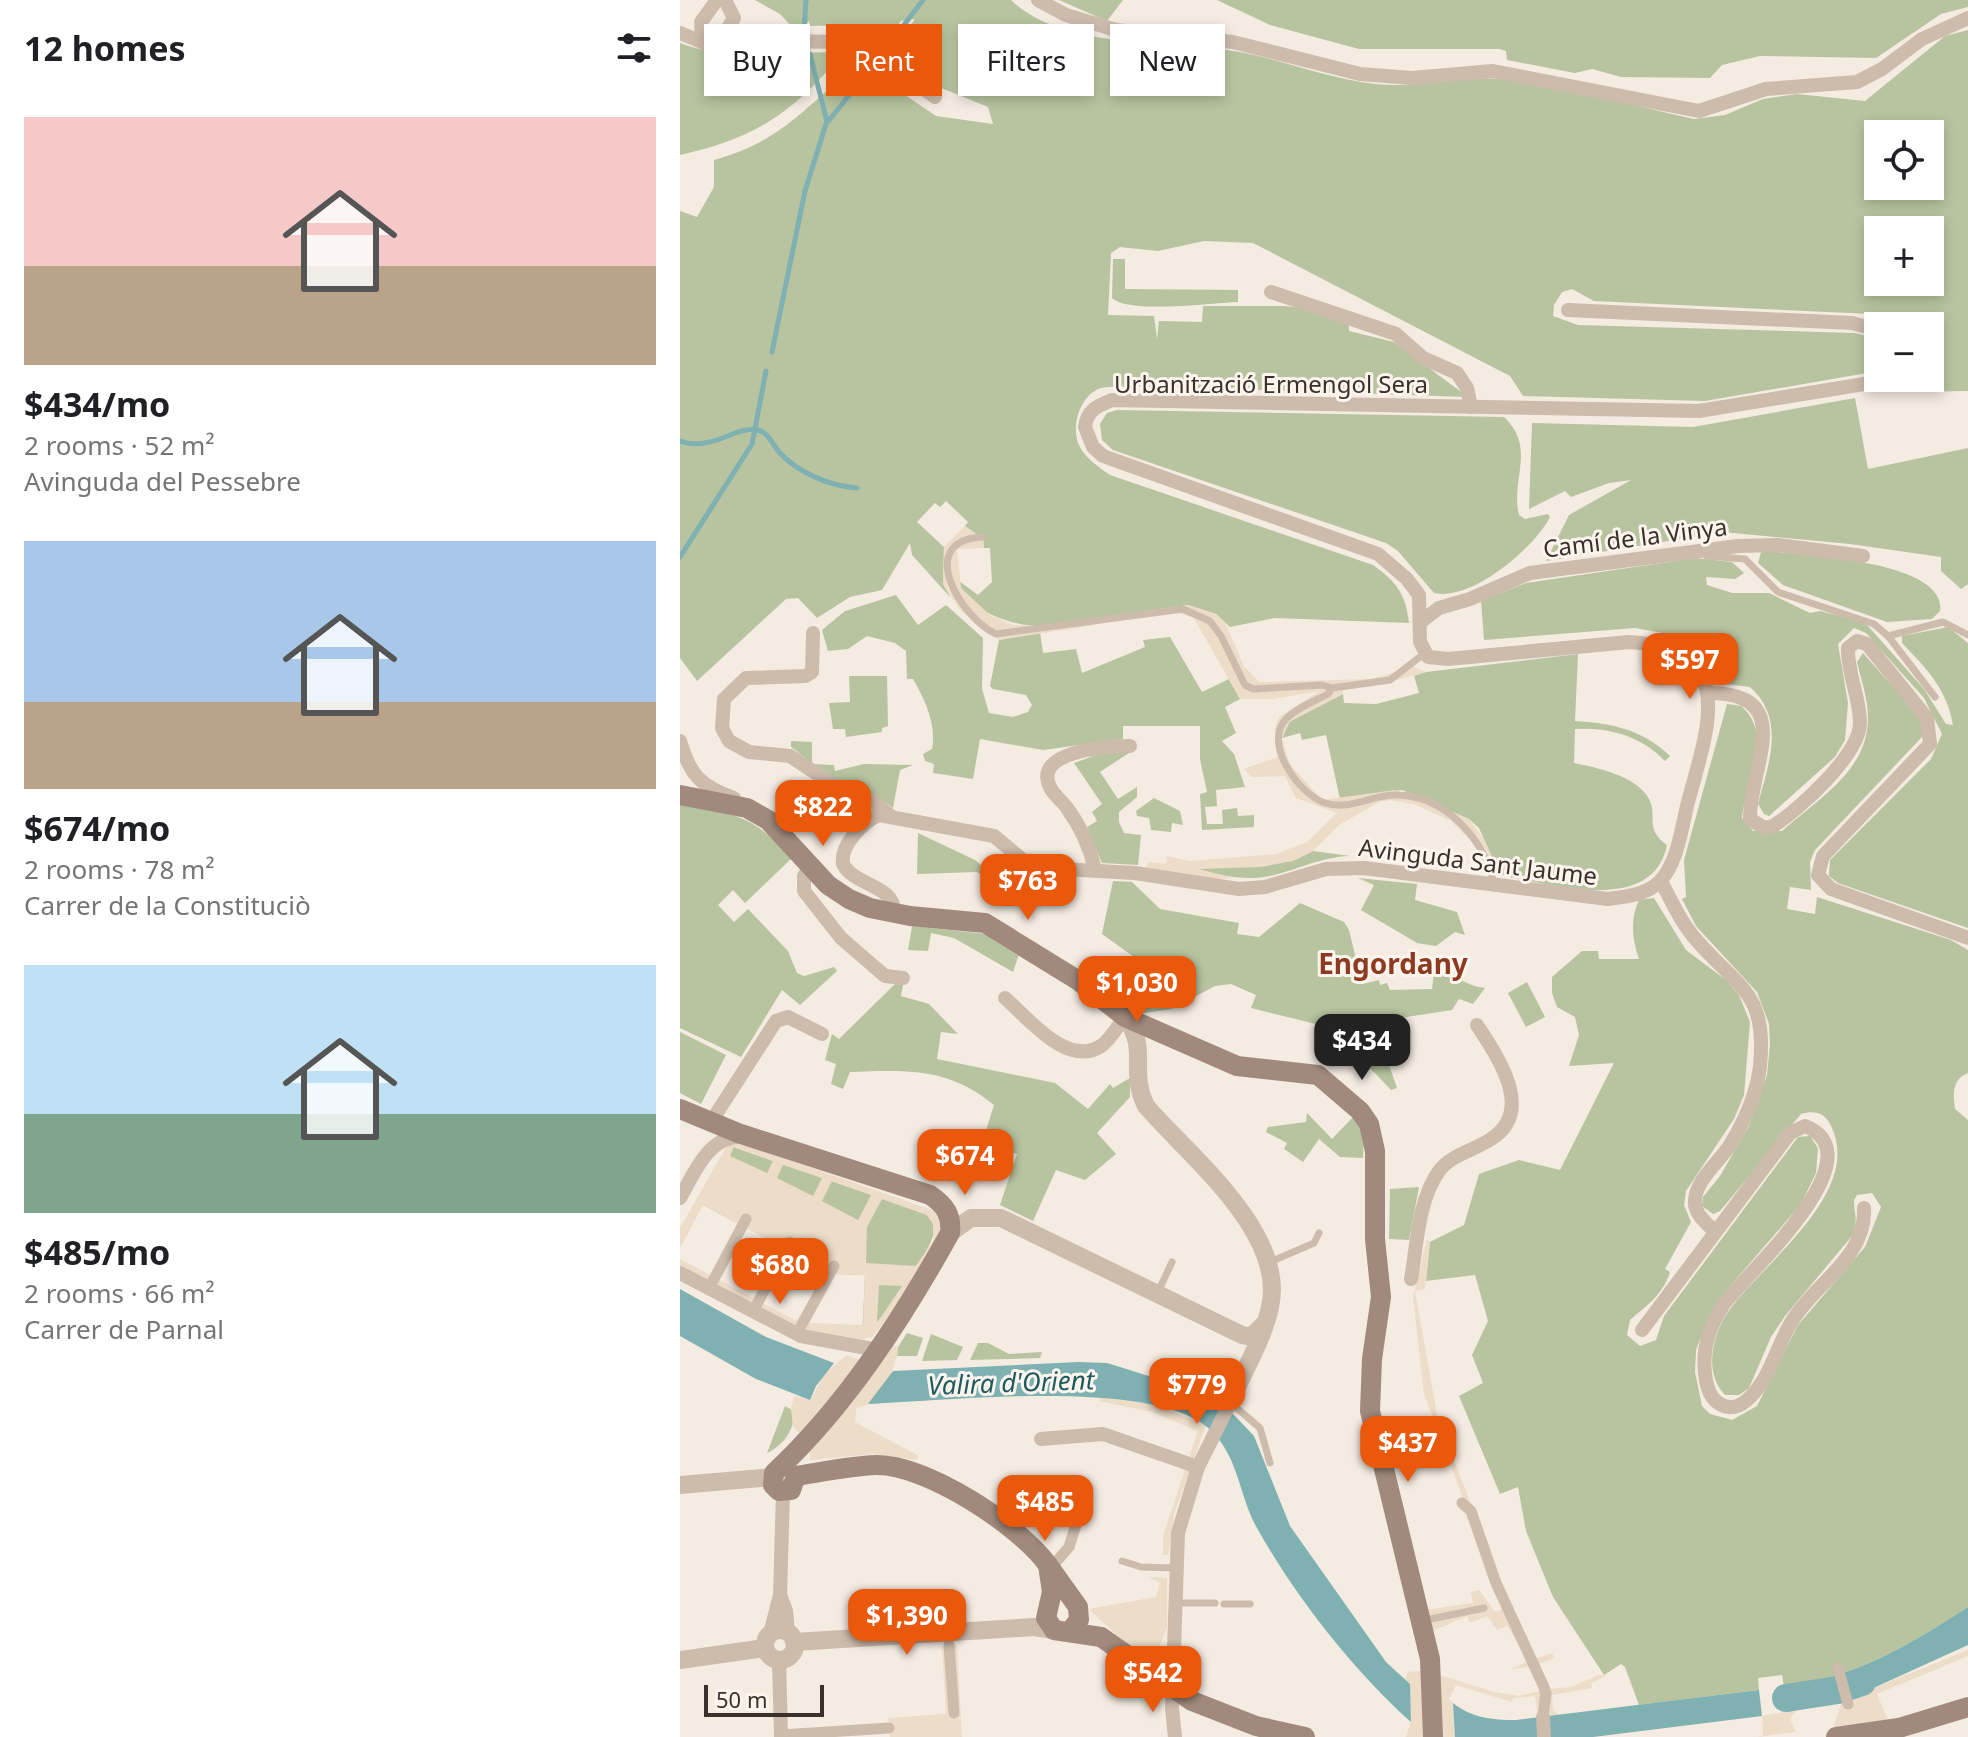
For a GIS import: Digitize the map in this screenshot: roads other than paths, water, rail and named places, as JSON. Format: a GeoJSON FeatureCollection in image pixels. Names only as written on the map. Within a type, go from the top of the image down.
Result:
{"type":"FeatureCollection","features":[{"type":"Feature","properties":{"kind":"main road"},"geometry":{"type":"LineString","coordinates":[[680,795],[747,808],[768,820],[837,893],[870,908],[894,913],[985,923],[1066,972],[1125,1017],[1237,1066],[1318,1075],[1360,1111],[1369,1124],[1375,1151],[1375,1239],[1380,1276],[1370,1411],[1430,1659],[1433,1737]]}},
{"type":"Feature","properties":{"kind":"main road"},"geometry":{"type":"LineString","coordinates":[[695,1115],[918,1192],[942,1203],[951,1222],[950,1233],[874,1356],[784,1478]]}},
{"type":"Feature","properties":{"kind":"main road"},"geometry":{"type":"LineString","coordinates":[[784,1478],[877,1465],[917,1473],[1009,1524],[1052,1564],[1062,1615],[1112,1642],[1155,1674],[1172,1697],[1192,1701],[1256,1726],[1305,1737]]}},
{"type":"Feature","properties":{"kind":"main road"},"geometry":{"type":"LineString","coordinates":[[1836,1737],[1899,1728],[1968,1707]]}},
{"type":"Feature","properties":{"kind":"street"},"geometry":{"type":"LineString","coordinates":[[1038,0],[1066,15],[1116,30],[1233,42],[1360,74],[1412,78],[1493,71],[1699,111],[1766,89],[1857,82],[1882,69],[1922,39],[1968,18]]}},
{"type":"Feature","properties":{"kind":"street"},"geometry":{"type":"LineString","coordinates":[[680,31],[701,22],[721,4],[734,18],[731,24]]}},
{"type":"Feature","properties":{"kind":"street"},"geometry":{"type":"LineString","coordinates":[[680,31],[702,41],[701,22]]}},
{"type":"Feature","properties":{"kind":"street"},"geometry":{"type":"LineString","coordinates":[[810,41],[836,42],[877,56],[935,97]]}},
{"type":"Feature","properties":{"kind":"street","name":"Urbanització Ermengol Sera"},"geometry":{"type":"LineString","coordinates":[[1271,292],[1396,334],[1423,358],[1457,373],[1467,388],[1471,407]]}},
{"type":"Feature","properties":{"kind":"street"},"geometry":{"type":"LineString","coordinates":[[1568,310],[1852,323],[1864,326]]}},
{"type":"Feature","properties":{"kind":"street","name":"Urbanització Ermengol Sera"},"geometry":{"type":"LineString","coordinates":[[1423,648],[1422,621],[1414,587],[1378,554],[1346,540],[1115,462],[1093,447],[1087,436],[1086,418],[1091,410],[1112,400],[1720,410],[1864,384]]}},
{"type":"Feature","properties":{"kind":"street","name":"Camí de la Vinya"},"geometry":{"type":"LineString","coordinates":[[1422,621],[1439,608],[1470,599],[1530,573],[1678,551],[1778,545],[1863,556]]}},
{"type":"Feature","properties":{"kind":"street"},"geometry":{"type":"LineString","coordinates":[[813,633],[812,672],[806,676],[746,678],[724,699],[722,728],[729,741],[739,747],[749,752],[790,756],[841,790],[873,801],[892,817]]}},
{"type":"Feature","properties":{"kind":"street"},"geometry":{"type":"LineString","coordinates":[[1709,693],[1738,696],[1757,711],[1765,743],[1750,819],[1764,828],[1773,826],[1843,761],[1853,746],[1860,722],[1848,648],[1857,641],[1867,644],[1927,718],[1930,744],[1823,856],[1818,875],[1831,889],[1968,938]]}},
{"type":"Feature","properties":{"kind":"street"},"geometry":{"type":"LineString","coordinates":[[1423,648],[1435,660],[1595,643],[1655,643],[1674,649],[1692,661],[1705,676],[1709,693],[1709,723],[1678,839],[1661,881],[1698,942],[1747,991],[1756,1008],[1762,1040],[1753,1097],[1730,1144],[1698,1186],[1694,1198],[1699,1215],[1714,1231]]}},
{"type":"Feature","properties":{"kind":"street"},"geometry":{"type":"LineString","coordinates":[[680,741],[687,765],[696,777],[747,808]]}},
{"type":"Feature","properties":{"kind":"street"},"geometry":{"type":"LineString","coordinates":[[1095,870],[1082,829],[1051,789],[1050,773],[1057,761],[1072,754],[1097,748],[1130,746]]}},
{"type":"Feature","properties":{"kind":"street"},"geometry":{"type":"LineString","coordinates":[[892,817],[871,819],[842,857],[847,872],[857,880],[887,893],[895,903],[894,913]]}},
{"type":"Feature","properties":{"kind":"street","name":"Avinguda Sant Jaume"},"geometry":{"type":"LineString","coordinates":[[892,817],[994,836],[1029,865],[1095,870],[1239,889],[1346,867],[1608,899],[1639,893],[1661,881]]}},
{"type":"Feature","properties":{"kind":"street"},"geometry":{"type":"LineString","coordinates":[[810,867],[804,876],[804,891],[853,953],[885,976],[903,978]]}},
{"type":"Feature","properties":{"kind":"street"},"geometry":{"type":"LineString","coordinates":[[1005,998],[1052,1039],[1075,1051],[1102,1046],[1125,1017],[1137,1033],[1139,1092],[1146,1106],[1241,1211],[1268,1262],[1273,1290],[1265,1324],[1198,1467],[1182,1511],[1175,1568],[1172,1697],[1175,1737]]}},
{"type":"Feature","properties":{"kind":"street"},"geometry":{"type":"LineString","coordinates":[[709,1150],[706,1128],[695,1115],[776,1021],[788,1017],[822,1034]]}},
{"type":"Feature","properties":{"kind":"street"},"geometry":{"type":"LineString","coordinates":[[1411,1279],[1431,1183],[1448,1161],[1492,1139],[1502,1130],[1512,1105],[1507,1075],[1477,1025]]}},
{"type":"Feature","properties":{"kind":"street"},"geometry":{"type":"LineString","coordinates":[[1139,1055],[1149,1042],[1168,1035]]}},
{"type":"Feature","properties":{"kind":"street"},"geometry":{"type":"LineString","coordinates":[[1642,1330],[1790,1133],[1805,1126],[1821,1135],[1827,1154],[1817,1194],[1725,1304],[1706,1343],[1704,1372],[1710,1393],[1721,1405],[1737,1407],[1760,1386],[1791,1322],[1810,1296],[1857,1246],[1863,1233],[1864,1208]]}},
{"type":"Feature","properties":{"kind":"street"},"geometry":{"type":"LineString","coordinates":[[680,1198],[709,1150],[722,1140],[752,1137]]}},
{"type":"Feature","properties":{"kind":"street"},"geometry":{"type":"LineString","coordinates":[[950,1233],[971,1218],[1001,1218],[1242,1335],[1251,1337],[1265,1324]]}},
{"type":"Feature","properties":{"kind":"street"},"geometry":{"type":"LineString","coordinates":[[713,1281],[746,1219]]}},
{"type":"Feature","properties":{"kind":"street"},"geometry":{"type":"LineString","coordinates":[[757,1304],[790,1242]]}},
{"type":"Feature","properties":{"kind":"street"},"geometry":{"type":"LineString","coordinates":[[801,1326],[834,1266]]}},
{"type":"Feature","properties":{"kind":"street"},"geometry":{"type":"LineString","coordinates":[[680,1273],[801,1336],[874,1356]]}},
{"type":"Feature","properties":{"kind":"street"},"geometry":{"type":"LineString","coordinates":[[1041,1439],[1103,1434],[1198,1467]]}},
{"type":"Feature","properties":{"kind":"street"},"geometry":{"type":"LineString","coordinates":[[680,1485],[784,1478],[779,1643],[781,1736],[889,1728]]}},
{"type":"Feature","properties":{"kind":"street"},"geometry":{"type":"LineString","coordinates":[[1462,1503],[1471,1511],[1489,1566],[1546,1693],[1544,1737]]}},
{"type":"Feature","properties":{"kind":"street"},"geometry":{"type":"LineString","coordinates":[[1052,1564],[1069,1547],[1082,1506]]}},
{"type":"Feature","properties":{"kind":"street"},"geometry":{"type":"LineString","coordinates":[[680,1660],[779,1643],[1018,1628],[1062,1615]]}},
{"type":"Feature","properties":{"kind":"street"},"geometry":{"type":"LineString","coordinates":[[1135,1660],[1153,1662],[1165,1656],[1174,1627]]}},
{"type":"Feature","properties":{"kind":"street"},"geometry":{"type":"LineString","coordinates":[[949,1645],[954,1713]]}},
{"type":"Feature","properties":{"kind":"street"},"geometry":{"type":"LineString","coordinates":[[1838,1668],[1848,1704]]}},
{"type":"Feature","properties":{"kind":"lane"},"geometry":{"type":"LineString","coordinates":[[982,537],[961,541],[952,548],[947,576],[971,616],[996,634],[1183,609],[1210,621],[1221,636],[1245,685],[1253,689],[1322,685],[1332,688],[1390,680],[1423,648]]}},
{"type":"Feature","properties":{"kind":"lane"},"geometry":{"type":"LineString","coordinates":[[1678,551],[1689,556],[1745,559],[1778,592],[1874,624],[1888,636],[1935,697]]}},
{"type":"Feature","properties":{"kind":"lane"},"geometry":{"type":"LineString","coordinates":[[1888,636],[1943,622],[1968,635]]}},
{"type":"Feature","properties":{"kind":"lane"},"geometry":{"type":"LineString","coordinates":[[1332,688],[1287,717],[1280,730],[1280,746],[1287,769],[1313,798],[1327,804],[1356,805],[1395,795],[1415,798],[1452,816],[1470,830],[1482,847],[1494,884]]}},
{"type":"Feature","properties":{"kind":"lane"},"geometry":{"type":"LineString","coordinates":[[1268,1262],[1314,1243],[1319,1233]]}},
{"type":"Feature","properties":{"kind":"lane"},"geometry":{"type":"LineString","coordinates":[[1158,1292],[1172,1262]]}},
{"type":"Feature","properties":{"kind":"lane"},"geometry":{"type":"LineString","coordinates":[[1230,1403],[1260,1428],[1270,1463]]}},
{"type":"Feature","properties":{"kind":"lane"},"geometry":{"type":"LineString","coordinates":[[1122,1561],[1141,1567],[1175,1568]]}},
{"type":"Feature","properties":{"kind":"lane"},"geometry":{"type":"LineString","coordinates":[[1174,1603],[1250,1604]]}},
{"type":"Feature","properties":{"kind":"lane"},"geometry":{"type":"LineString","coordinates":[[1419,1621],[1484,1608]]}},
{"type":"Feature","properties":{"kind":"water"},"geometry":{"type":"Polygon","coordinates":[[[680,1289],[766,1337],[834,1363],[816,1386],[810,1400],[756,1379],[680,1336],[680,1289]]]}},
{"type":"Feature","properties":{"kind":"water"},"geometry":{"type":"Polygon","coordinates":[[[1107,1363],[1184,1387],[1217,1401],[1254,1436],[1290,1526],[1386,1662],[1410,1684],[1411,1722],[1347,1656],[1289,1580],[1257,1528],[1226,1449],[1207,1427],[1179,1412],[1140,1402],[1094,1397],[994,1397],[868,1404],[893,1371],[1107,1363]]]}},
{"type":"Feature","properties":{"kind":"water"},"geometry":{"type":"Polygon","coordinates":[[[1968,1607],[1968,1645],[1847,1700],[1827,1699],[1827,1691],[1819,1691],[1818,1687],[1802,1689],[1802,1694],[1794,1696],[1796,1710],[1788,1712],[1784,1687],[1810,1683],[1858,1668],[1903,1647],[1968,1607]]]}},
{"type":"Feature","properties":{"kind":"water"},"geometry":{"type":"Polygon","coordinates":[[[1759,1690],[1762,1716],[1593,1737],[1455,1737],[1453,1703],[1483,1717],[1516,1720],[1759,1690]]]}},
{"type":"Feature","properties":{"kind":"waterway"},"geometry":{"type":"LineString","coordinates":[[804,24],[806,0]]}},
{"type":"Feature","properties":{"kind":"waterway"},"geometry":{"type":"LineString","coordinates":[[905,24],[923,0]]}},
{"type":"Feature","properties":{"kind":"waterway"},"geometry":{"type":"LineString","coordinates":[[810,54],[827,122]]}},
{"type":"Feature","properties":{"kind":"waterway"},"geometry":{"type":"LineString","coordinates":[[772,352],[805,191],[826,124],[849,96]]}},
{"type":"Feature","properties":{"kind":"waterway"},"geometry":{"type":"LineString","coordinates":[[680,557],[752,444],[766,371]]}},
{"type":"Feature","properties":{"kind":"waterway"},"geometry":{"type":"LineString","coordinates":[[680,441],[703,443],[750,429],[762,431],[779,452],[805,472],[825,481],[857,488]]}},
{"type":"Feature","properties":{"kind":"waterway","name":"Valira d'Orient"},"geometry":{"type":"LineString","coordinates":[[1786,1698],[1838,1690],[1862,1682]]}},
{"type":"Feature","properties":{"kind":"district","name":"Engordany"},"geometry":{"type":"Point","coordinates":[1393,963]}}]}
